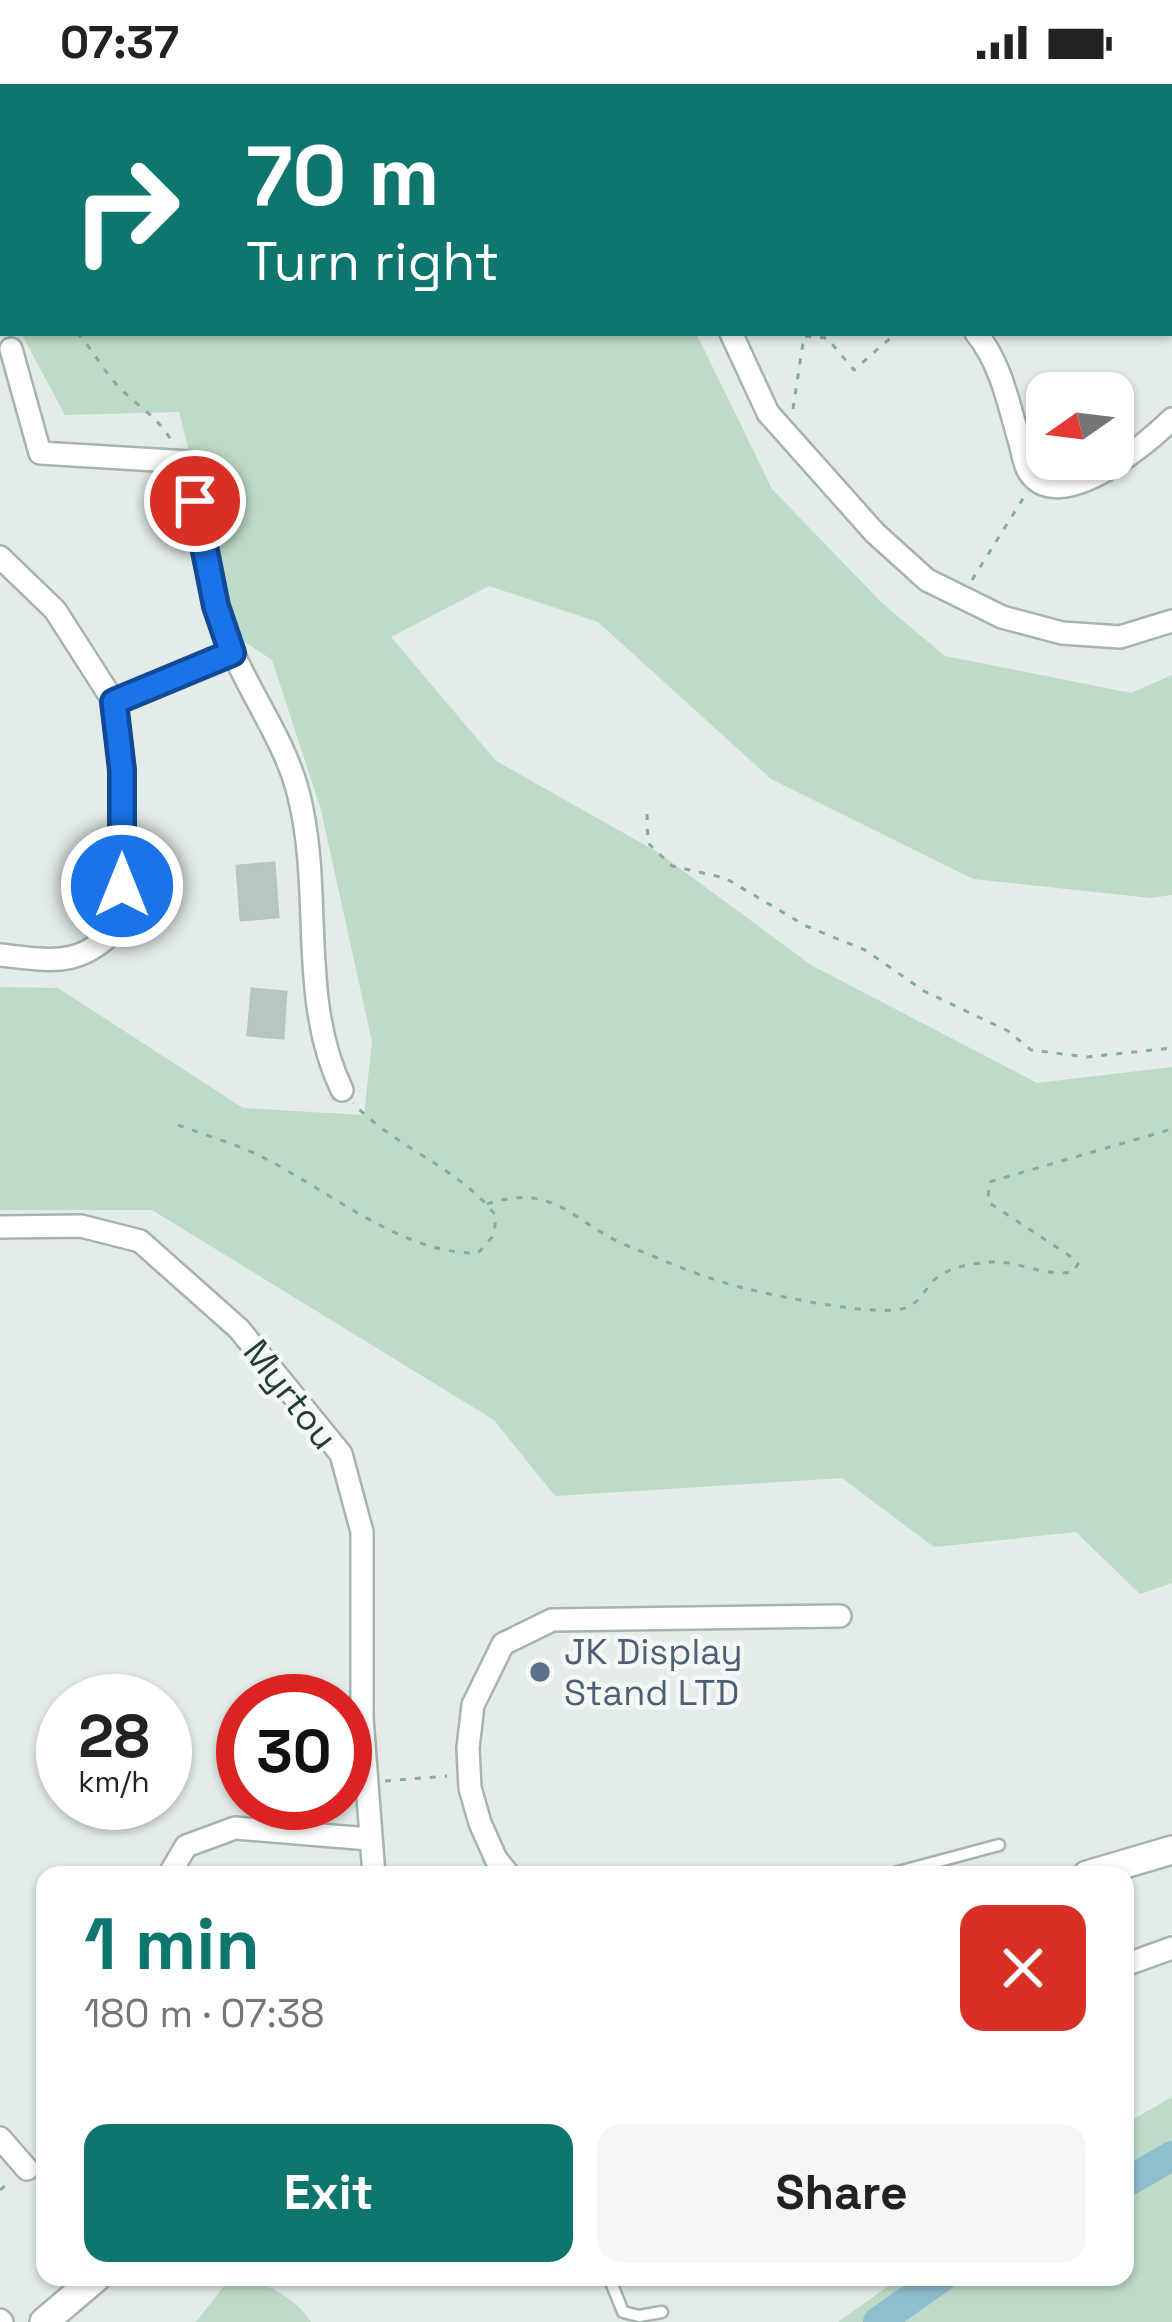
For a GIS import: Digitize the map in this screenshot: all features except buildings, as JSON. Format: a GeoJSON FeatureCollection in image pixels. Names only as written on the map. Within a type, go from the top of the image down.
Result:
{"type":"FeatureCollection","features":[{"type":"Feature","properties":{"kind":"street"},"geometry":{"type":"LineString","coordinates":[[731,336],[768,412],[875,533],[927,580],[1001,617],[1063,633],[1120,638],[1172,621]]}},
{"type":"Feature","properties":{"kind":"street"},"geometry":{"type":"LineString","coordinates":[[978,336],[1004,386],[1026,464]]}},
{"type":"Feature","properties":{"kind":"street"},"geometry":{"type":"LineString","coordinates":[[11,350],[40,453],[189,462],[204,556],[232,653],[297,788],[311,861],[321,1034],[342,1090]]}},
{"type":"Feature","properties":{"kind":"street"},"geometry":{"type":"LineString","coordinates":[[1134,452],[1172,419]]}},
{"type":"Feature","properties":{"kind":"street"},"geometry":{"type":"LineString","coordinates":[[1041,480],[1057,487],[1086,480]]}},
{"type":"Feature","properties":{"kind":"street"},"geometry":{"type":"LineString","coordinates":[[0,557],[56,610],[114,702],[122,770],[122,925],[75,960],[0,955]]}},
{"type":"Feature","properties":{"kind":"street"},"geometry":{"type":"LineString","coordinates":[[114,702],[232,653]]}},
{"type":"Feature","properties":{"kind":"street","name":"Myrtou"},"geometry":{"type":"LineString","coordinates":[[0,1227],[81,1226],[140,1241],[239,1329],[340,1454],[362,1532],[359,1620],[373,1866]]}},
{"type":"Feature","properties":{"kind":"street"},"geometry":{"type":"LineString","coordinates":[[502,1866],[480,1823],[470,1774],[473,1705],[503,1644],[552,1620],[840,1616]]}},
{"type":"Feature","properties":{"kind":"street"},"geometry":{"type":"LineString","coordinates":[[174,1866],[186,1846],[235,1828],[369,1839]]}},
{"type":"Feature","properties":{"kind":"street"},"geometry":{"type":"LineString","coordinates":[[1118,1866],[1172,1850]]}},
{"type":"Feature","properties":{"kind":"street"},"geometry":{"type":"LineString","coordinates":[[1134,1962],[1172,1948]]}},
{"type":"Feature","properties":{"kind":"street"},"geometry":{"type":"LineString","coordinates":[[0,2138],[27,2169]]}},
{"type":"Feature","properties":{"kind":"street"},"geometry":{"type":"LineString","coordinates":[[44,2322],[86,2286]]}},
{"type":"Feature","properties":{"kind":"lane"},"geometry":{"type":"LineString","coordinates":[[921,1866],[999,1845]]}},
{"type":"Feature","properties":{"kind":"lane"},"geometry":{"type":"LineString","coordinates":[[613,2286],[623,2312],[638,2316],[662,2312]]}},
{"type":"Feature","properties":{"kind":"path"},"geometry":{"type":"LineString","coordinates":[[79,336],[115,384],[166,430],[181,462]]}},
{"type":"Feature","properties":{"kind":"path"},"geometry":{"type":"LineString","coordinates":[[784,431],[796,401],[804,336],[827,338],[854,370],[893,336]]}},
{"type":"Feature","properties":{"kind":"path"},"geometry":{"type":"LineString","coordinates":[[962,597],[1035,480]]}},
{"type":"Feature","properties":{"kind":"path"},"geometry":{"type":"LineString","coordinates":[[647,814],[648,843],[672,866],[725,878],[806,926],[865,950],[924,991],[1008,1031],[1031,1050],[1087,1057],[1172,1048]]}},
{"type":"Feature","properties":{"kind":"path"},"geometry":{"type":"LineString","coordinates":[[178,1125],[261,1156],[400,1232],[456,1253],[478,1253],[494,1235],[496,1216],[477,1190],[364,1114],[342,1090]]}},
{"type":"Feature","properties":{"kind":"path"},"geometry":{"type":"LineString","coordinates":[[487,1204],[525,1196],[550,1199],[627,1246],[749,1289],[792,1294],[822,1307],[895,1311],[911,1306],[946,1272],[962,1267],[994,1262],[1039,1272],[1073,1273],[1078,1264],[1073,1258],[988,1202],[989,1182],[1172,1129]]}},
{"type":"Feature","properties":{"kind":"path"},"geometry":{"type":"LineString","coordinates":[[387,1781],[470,1774]]}},
{"type":"Feature","properties":{"kind":"green space"},"geometry":{"type":"Polygon","coordinates":[[[23,336],[697,336],[772,489],[882,603],[945,656],[1131,693],[1172,675],[1172,895],[1151,898],[973,879],[771,779],[598,622],[489,586],[391,637],[496,761],[659,853],[811,965],[1037,1083],[1172,1067],[1172,1583],[1140,1594],[1076,1532],[934,1547],[842,1478],[555,1496],[494,1420],[152,1210],[0,1210],[0,987],[58,988],[243,1108],[364,1115],[372,1042],[321,810],[272,660],[236,636],[179,412],[65,415],[23,336]]]}},
{"type":"Feature","properties":{"kind":"green space"},"geometry":{"type":"Polygon","coordinates":[[[1172,2097],[1172,2322],[838,2322],[888,2286],[1134,2286],[1134,2119],[1172,2097]]]}},
{"type":"Feature","properties":{"kind":"green space"},"geometry":{"type":"Polygon","coordinates":[[[224,2286],[266,2286],[296,2305],[311,2322],[196,2322],[224,2286]]]}},
{"type":"Feature","properties":{"kind":"waterway"},"geometry":{"type":"LineString","coordinates":[[1134,2178],[1172,2156]]}},
{"type":"Feature","properties":{"kind":"waterway"},"geometry":{"type":"LineString","coordinates":[[878,2322],[929,2286]]}},
{"type":"Feature","properties":{"kind":"place","name":"JK Display Stand LTD"},"geometry":{"type":"Point","coordinates":[540,1672]}},
{"type":"Feature","properties":{"kind":"route"},"geometry":{"type":"LineString","coordinates":[[122,886],[122,770],[114,702],[232,653],[216,606],[195,501]]}}]}
